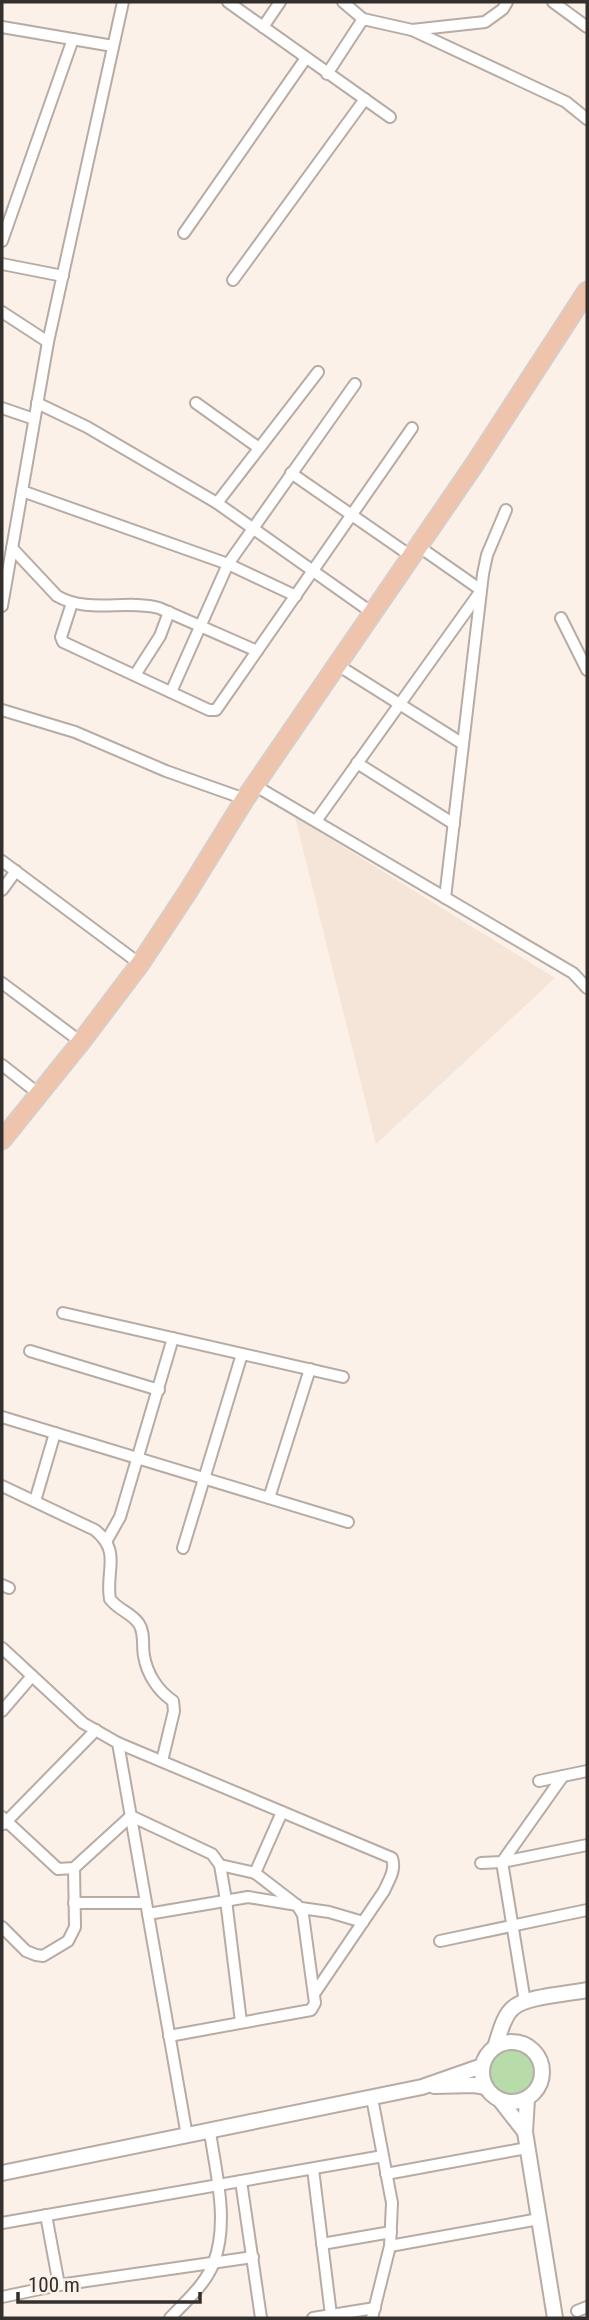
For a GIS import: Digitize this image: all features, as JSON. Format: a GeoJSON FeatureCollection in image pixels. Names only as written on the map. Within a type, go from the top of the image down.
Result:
{"type":"FeatureCollection","features":[{"type":"Feature","properties":{"kind":"main road"},"geometry":{"type":"LineString","coordinates":[[2,1140],[140,964],[249,792],[474,466],[587,291]]}},
{"type":"Feature","properties":{"kind":"street"},"geometry":{"type":"LineString","coordinates":[[2,606],[48,342],[123,2]]}},
{"type":"Feature","properties":{"kind":"street"},"geometry":{"type":"LineString","coordinates":[[228,2],[390,117]]}},
{"type":"Feature","properties":{"kind":"street"},"geometry":{"type":"LineString","coordinates":[[263,27],[280,2]]}},
{"type":"Feature","properties":{"kind":"street"},"geometry":{"type":"LineString","coordinates":[[412,30],[485,22],[503,9],[507,2]]}},
{"type":"Feature","properties":{"kind":"street"},"geometry":{"type":"LineString","coordinates":[[553,2],[587,27]]}},
{"type":"Feature","properties":{"kind":"street"},"geometry":{"type":"LineString","coordinates":[[347,3],[363,19],[412,30],[566,102],[587,119]]}},
{"type":"Feature","properties":{"kind":"street"},"geometry":{"type":"LineString","coordinates":[[327,74],[363,19]]}},
{"type":"Feature","properties":{"kind":"street"},"geometry":{"type":"LineString","coordinates":[[2,27],[113,46]]}},
{"type":"Feature","properties":{"kind":"street"},"geometry":{"type":"LineString","coordinates":[[2,241],[73,39]]}},
{"type":"Feature","properties":{"kind":"street"},"geometry":{"type":"LineString","coordinates":[[184,233],[306,58]]}},
{"type":"Feature","properties":{"kind":"street"},"geometry":{"type":"LineString","coordinates":[[233,280],[365,99]]}},
{"type":"Feature","properties":{"kind":"street"},"geometry":{"type":"LineString","coordinates":[[2,264],[63,276]]}},
{"type":"Feature","properties":{"kind":"street"},"geometry":{"type":"LineString","coordinates":[[2,312],[48,342]]}},
{"type":"Feature","properties":{"kind":"street"},"geometry":{"type":"LineString","coordinates":[[217,503],[318,372]]}},
{"type":"Feature","properties":{"kind":"street"},"geometry":{"type":"LineString","coordinates":[[171,692],[228,564],[355,384]]}},
{"type":"Feature","properties":{"kind":"street"},"geometry":{"type":"LineString","coordinates":[[37,402],[87,427],[217,503],[371,612]]}},
{"type":"Feature","properties":{"kind":"street"},"geometry":{"type":"LineString","coordinates":[[196,403],[259,448]]}},
{"type":"Feature","properties":{"kind":"street"},"geometry":{"type":"LineString","coordinates":[[2,408],[34,419]]}},
{"type":"Feature","properties":{"kind":"street"},"geometry":{"type":"LineString","coordinates":[[72,603],[61,637],[63,642],[209,710],[216,710],[412,428]]}},
{"type":"Feature","properties":{"kind":"street"},"geometry":{"type":"LineString","coordinates":[[291,473],[352,515],[481,590]]}},
{"type":"Feature","properties":{"kind":"street"},"geometry":{"type":"LineString","coordinates":[[22,491],[228,564],[296,596]]}},
{"type":"Feature","properties":{"kind":"street"},"geometry":{"type":"LineString","coordinates":[[445,898],[481,590],[487,555],[506,510]]}},
{"type":"Feature","properties":{"kind":"street"},"geometry":{"type":"LineString","coordinates":[[12,548],[57,596],[72,603],[144,605],[169,612],[257,651]]}},
{"type":"Feature","properties":{"kind":"street"},"geometry":{"type":"LineString","coordinates":[[316,821],[481,590]]}},
{"type":"Feature","properties":{"kind":"street"},"geometry":{"type":"LineString","coordinates":[[135,675],[160,636],[169,612]]}},
{"type":"Feature","properties":{"kind":"street"},"geometry":{"type":"LineString","coordinates":[[561,618],[587,670]]}},
{"type":"Feature","properties":{"kind":"street"},"geometry":{"type":"LineString","coordinates":[[336,664],[463,744]]}},
{"type":"Feature","properties":{"kind":"street"},"geometry":{"type":"LineString","coordinates":[[2,710],[75,732],[166,771],[249,792],[316,821],[573,974],[587,988]]}},
{"type":"Feature","properties":{"kind":"street"},"geometry":{"type":"LineString","coordinates":[[357,763],[454,824]]}},
{"type":"Feature","properties":{"kind":"street"},"geometry":{"type":"LineString","coordinates":[[2,861],[140,964]]}},
{"type":"Feature","properties":{"kind":"street"},"geometry":{"type":"LineString","coordinates":[[2,890],[16,871]]}},
{"type":"Feature","properties":{"kind":"street"},"geometry":{"type":"LineString","coordinates":[[573,974],[587,976]]}},
{"type":"Feature","properties":{"kind":"street"},"geometry":{"type":"LineString","coordinates":[[2,983],[81,1042]]}},
{"type":"Feature","properties":{"kind":"street"},"geometry":{"type":"LineString","coordinates":[[2,1065],[39,1094]]}},
{"type":"Feature","properties":{"kind":"street"},"geometry":{"type":"LineString","coordinates":[[63,1313],[343,1377]]}},
{"type":"Feature","properties":{"kind":"street"},"geometry":{"type":"LineString","coordinates":[[107,1539],[120,1517],[173,1338]]}},
{"type":"Feature","properties":{"kind":"street"},"geometry":{"type":"LineString","coordinates":[[30,1351],[159,1390]]}},
{"type":"Feature","properties":{"kind":"street"},"geometry":{"type":"LineString","coordinates":[[183,1548],[242,1354]]}},
{"type":"Feature","properties":{"kind":"street"},"geometry":{"type":"LineString","coordinates":[[270,1498],[310,1369]]}},
{"type":"Feature","properties":{"kind":"street"},"geometry":{"type":"LineString","coordinates":[[2,1417],[348,1521]]}},
{"type":"Feature","properties":{"kind":"street"},"geometry":{"type":"LineString","coordinates":[[35,1501],[54,1433]]}},
{"type":"Feature","properties":{"kind":"street"},"geometry":{"type":"LineString","coordinates":[[2,1486],[95,1530],[107,1539],[111,1559],[110,1599],[141,1627],[144,1658],[149,1671],[163,1695],[173,1701],[174,1711],[162,1761]]}},
{"type":"Feature","properties":{"kind":"street"},"geometry":{"type":"LineString","coordinates":[[2,1648],[83,1723],[118,1743],[392,1858],[393,1873],[314,1994]]}},
{"type":"Feature","properties":{"kind":"street"},"geometry":{"type":"LineString","coordinates":[[2,1711],[32,1676]]}},
{"type":"Feature","properties":{"kind":"street"},"geometry":{"type":"LineString","coordinates":[[96,1730],[3,1822],[58,1868],[74,1868],[131,1816]]}},
{"type":"Feature","properties":{"kind":"street"},"geometry":{"type":"LineString","coordinates":[[118,1743],[187,2136]]}},
{"type":"Feature","properties":{"kind":"street"},"geometry":{"type":"LineString","coordinates":[[538,1781],[587,1771]]}},
{"type":"Feature","properties":{"kind":"street"},"geometry":{"type":"LineString","coordinates":[[525,2002],[502,1862],[563,1776]]}},
{"type":"Feature","properties":{"kind":"street"},"geometry":{"type":"LineString","coordinates":[[255,1873],[282,1812]]}},
{"type":"Feature","properties":{"kind":"street"},"geometry":{"type":"LineString","coordinates":[[131,1816],[212,1854],[220,1865],[241,2022]]}},
{"type":"Feature","properties":{"kind":"street"},"geometry":{"type":"LineString","coordinates":[[481,1864],[587,1845]]}},
{"type":"Feature","properties":{"kind":"street"},"geometry":{"type":"LineString","coordinates":[[169,2036],[311,2010],[315,2003],[299,1907],[255,1873],[220,1865]]}},
{"type":"Feature","properties":{"kind":"street"},"geometry":{"type":"LineString","coordinates":[[2,1927],[26,1951],[43,1956],[68,1941],[73,1934],[74,1868]]}},
{"type":"Feature","properties":{"kind":"street"},"geometry":{"type":"LineString","coordinates":[[74,1903],[147,1909],[248,1897],[329,1912],[363,1922]]}},
{"type":"Feature","properties":{"kind":"street"},"geometry":{"type":"LineString","coordinates":[[440,1941],[512,1928],[587,1910]]}},
{"type":"Feature","properties":{"kind":"street"},"geometry":{"type":"LineString","coordinates":[[495,2048],[507,2015],[513,2007],[525,2002],[587,1990]]}},
{"type":"Feature","properties":{"kind":"street"},"geometry":{"type":"LineString","coordinates":[[507,2015],[519,2043]]}},
{"type":"Feature","properties":{"kind":"street"},"geometry":{"type":"LineString","coordinates":[[500,2100],[518,2102],[527,2099],[542,2080],[542,2067],[533,2051],[519,2043],[511,2042],[495,2048],[482,2066],[482,2077],[486,2087],[525,2132]]}},
{"type":"Feature","properties":{"kind":"street"},"geometry":{"type":"LineString","coordinates":[[2,2173],[422,2087],[482,2066]]}},
{"type":"Feature","properties":{"kind":"street"},"geometry":{"type":"LineString","coordinates":[[422,2087],[486,2087]]}},
{"type":"Feature","properties":{"kind":"street"},"geometry":{"type":"LineString","coordinates":[[313,2318],[374,2313],[390,2246],[391,2203],[372,2098]]}},
{"type":"Feature","properties":{"kind":"street"},"geometry":{"type":"LineString","coordinates":[[527,2099],[527,2148],[555,2318]]}},
{"type":"Feature","properties":{"kind":"street"},"geometry":{"type":"LineString","coordinates":[[170,2318],[197,2289],[213,2264],[221,2228],[210,2132]]}},
{"type":"Feature","properties":{"kind":"street"},"geometry":{"type":"LineString","coordinates":[[386,2174],[527,2148]]}},
{"type":"Feature","properties":{"kind":"street"},"geometry":{"type":"LineString","coordinates":[[2,2223],[383,2156]]}},
{"type":"Feature","properties":{"kind":"street"},"geometry":{"type":"LineString","coordinates":[[313,2169],[331,2315]]}},
{"type":"Feature","properties":{"kind":"street"},"geometry":{"type":"LineString","coordinates":[[241,2181],[261,2318]]}},
{"type":"Feature","properties":{"kind":"street"},"geometry":{"type":"LineString","coordinates":[[46,2215],[59,2285]]}},
{"type":"Feature","properties":{"kind":"street"},"geometry":{"type":"LineString","coordinates":[[390,2246],[539,2219]]}},
{"type":"Feature","properties":{"kind":"street"},"geometry":{"type":"LineString","coordinates":[[322,2244],[391,2232]]}},
{"type":"Feature","properties":{"kind":"street"},"geometry":{"type":"LineString","coordinates":[[2,2297],[59,2285],[253,2257]]}},
{"type":"Feature","properties":{"kind":"shaded area"},"geometry":{"type":"Polygon","coordinates":[[[295,817],[555,978],[376,1144],[295,817]]]}},
{"type":"Feature","properties":{"kind":"green space"},"geometry":{"type":"Polygon","coordinates":[[[511,2046],[528,2053],[535,2070],[528,2087],[511,2094],[494,2087],[487,2070],[494,2053],[511,2046]]]}}]}
